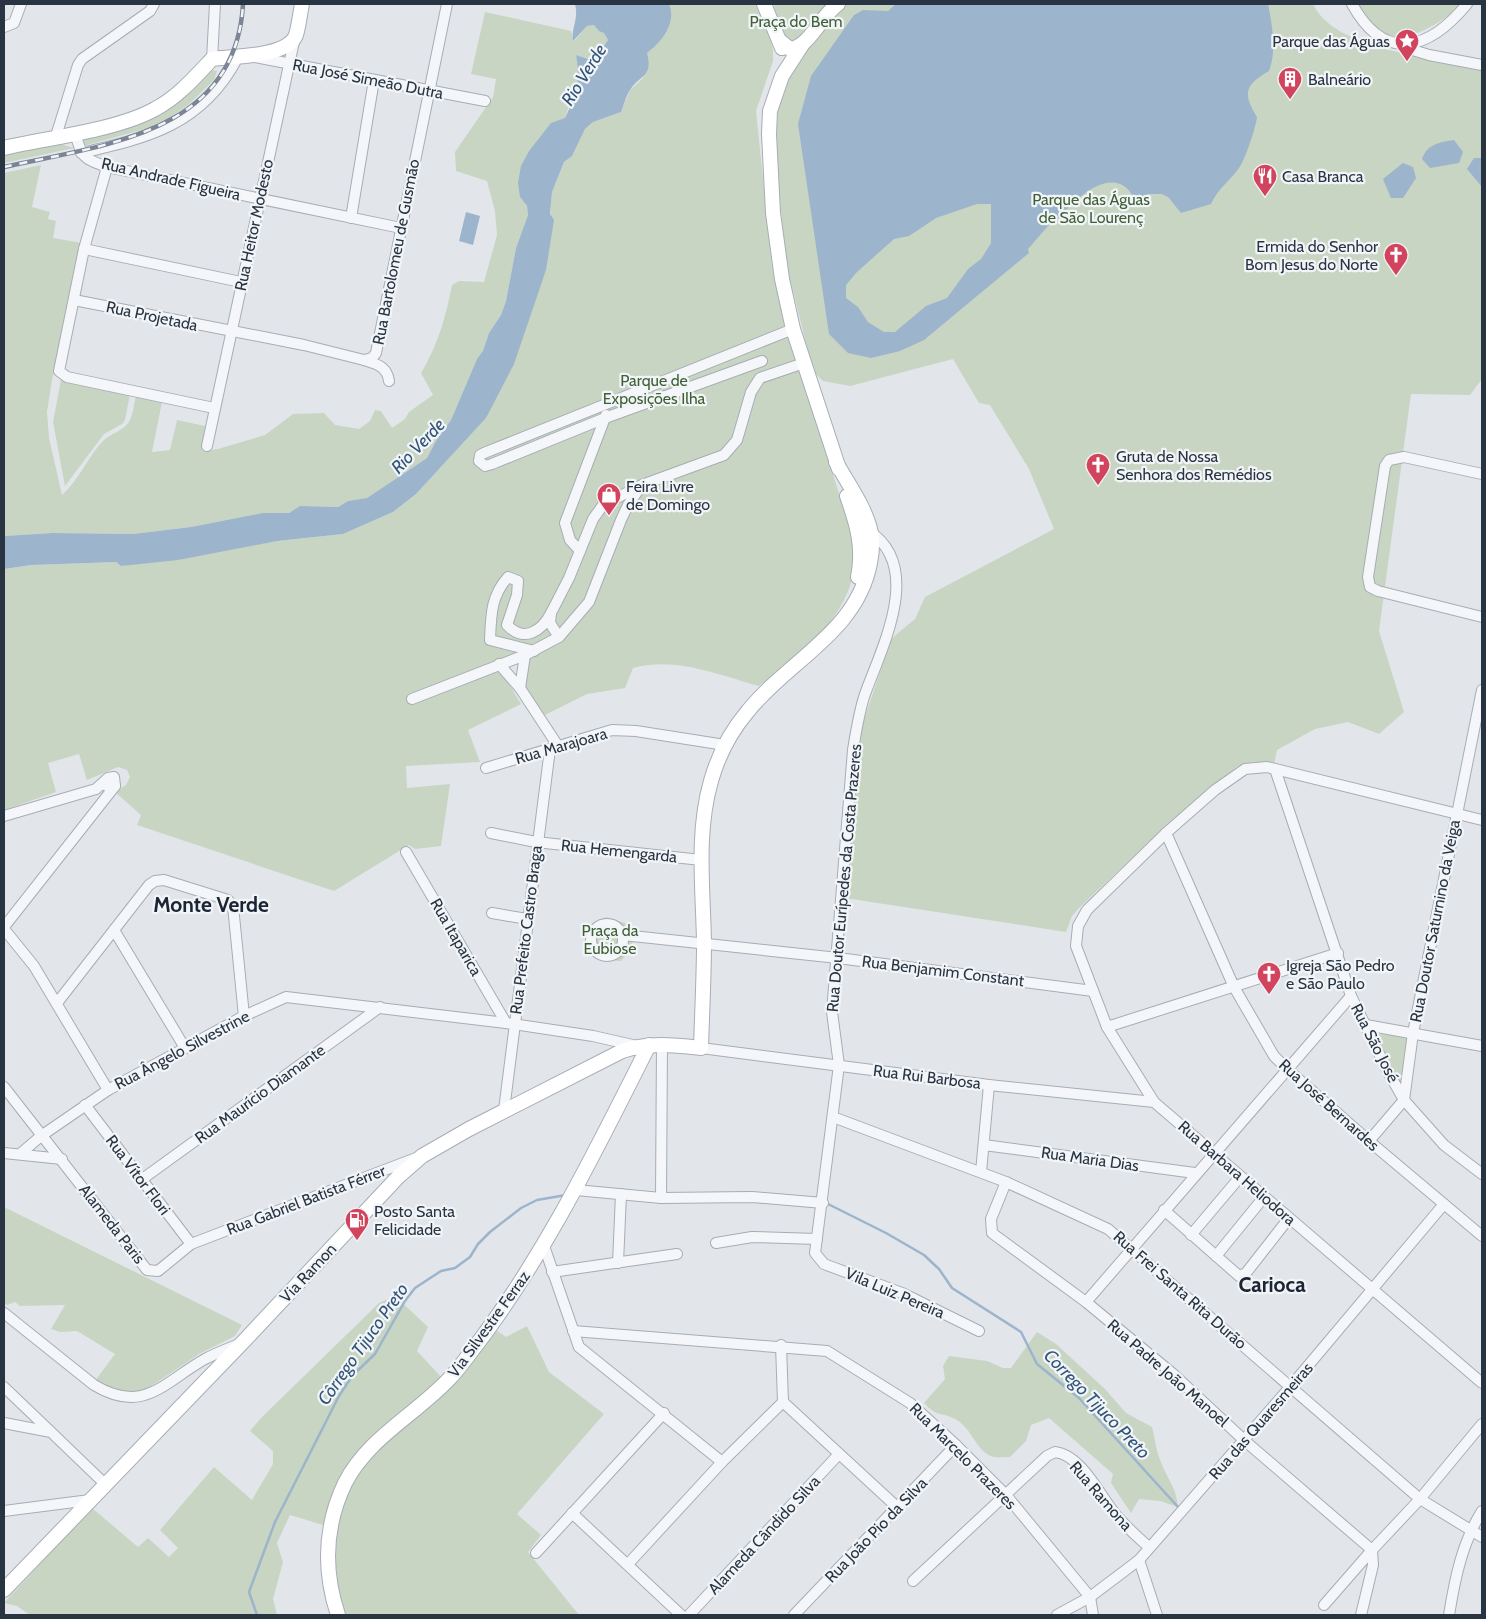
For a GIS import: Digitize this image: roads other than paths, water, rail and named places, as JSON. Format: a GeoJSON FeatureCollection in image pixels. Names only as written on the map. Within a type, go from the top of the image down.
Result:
{"type":"FeatureCollection","features":[{"type":"Feature","properties":{"kind":"main road","name":"Rua Heitor Modesto"},"geometry":{"type":"LineString","coordinates":[[296,36],[302,4]]}},
{"type":"Feature","properties":{"kind":"main road"},"geometry":{"type":"LineString","coordinates":[[782,76],[802,45],[833,5]]}},
{"type":"Feature","properties":{"kind":"main road"},"geometry":{"type":"LineString","coordinates":[[766,6],[780,40],[784,56],[782,76],[770,111],[769,134],[776,236],[793,329],[857,524],[861,551],[859,570],[852,597],[836,626]]}},
{"type":"Feature","properties":{"kind":"main road","name":"Rua José Simeão Dutra"},"geometry":{"type":"LineString","coordinates":[[212,59],[251,57],[272,51],[296,36]]}},
{"type":"Feature","properties":{"kind":"main road"},"geometry":{"type":"LineString","coordinates":[[780,40],[790,49],[802,45]]}},
{"type":"Feature","properties":{"kind":"main road"},"geometry":{"type":"LineString","coordinates":[[4,148],[123,122],[155,109],[178,94],[212,59]]}},
{"type":"Feature","properties":{"kind":"main road"},"geometry":{"type":"LineString","coordinates":[[701,1048],[704,942],[701,860],[707,799],[711,781],[725,745],[742,718],[757,700],[826,638],[854,607],[864,587],[871,555],[871,533],[866,517],[836,462]]}},
{"type":"Feature","properties":{"kind":"main road","name":"Via Ramon"},"geometry":{"type":"LineString","coordinates":[[8,1586],[243,1342],[398,1176],[422,1156],[504,1110],[602,1060],[649,1045],[701,1048]]}},
{"type":"Feature","properties":{"kind":"main road","name":"Via Silvestre Ferraz"},"geometry":{"type":"LineString","coordinates":[[338,1615],[328,1579],[327,1541],[334,1512],[346,1482],[355,1467],[384,1434],[449,1380],[470,1354],[544,1246],[576,1190],[649,1045]]}},
{"type":"Feature","properties":{"kind":"street"},"geometry":{"type":"LineString","coordinates":[[4,27],[14,23],[21,4]]}},
{"type":"Feature","properties":{"kind":"street"},"geometry":{"type":"LineString","coordinates":[[56,136],[78,65],[82,59],[150,11],[154,4]]}},
{"type":"Feature","properties":{"kind":"street"},"geometry":{"type":"LineString","coordinates":[[212,59],[215,4]]}},
{"type":"Feature","properties":{"kind":"street","name":"Rua Bartolomeu de Gusmão"},"geometry":{"type":"LineString","coordinates":[[231,332],[304,345],[364,360],[372,358],[376,353],[446,4]]}},
{"type":"Feature","properties":{"kind":"street"},"geometry":{"type":"LineString","coordinates":[[1352,4],[1367,27],[1377,36],[1392,44],[1429,55],[1482,65]]}},
{"type":"Feature","properties":{"kind":"street"},"geometry":{"type":"LineString","coordinates":[[1392,44],[1418,42],[1438,32],[1467,4]]}},
{"type":"Feature","properties":{"kind":"street","name":"Rua Heitor Modesto"},"geometry":{"type":"LineString","coordinates":[[207,446],[241,282],[296,36]]}},
{"type":"Feature","properties":{"kind":"street","name":"Rua José Simeão Dutra"},"geometry":{"type":"LineString","coordinates":[[251,57],[485,101]]}},
{"type":"Feature","properties":{"kind":"street"},"geometry":{"type":"LineString","coordinates":[[81,153],[153,135],[187,117],[221,85],[237,59]]}},
{"type":"Feature","properties":{"kind":"street"},"geometry":{"type":"LineString","coordinates":[[351,218],[374,80]]}},
{"type":"Feature","properties":{"kind":"street","name":"Rua Andrade Figueira"},"geometry":{"type":"LineString","coordinates":[[75,133],[81,153],[92,161],[107,167],[401,228]]}},
{"type":"Feature","properties":{"kind":"street"},"geometry":{"type":"LineString","coordinates":[[107,167],[84,250],[59,367],[61,374],[67,377],[214,408]]}},
{"type":"Feature","properties":{"kind":"street"},"geometry":{"type":"LineString","coordinates":[[84,250],[241,282]]}},
{"type":"Feature","properties":{"kind":"street","name":"Rua Projetada"},"geometry":{"type":"LineString","coordinates":[[74,300],[231,332]]}},
{"type":"Feature","properties":{"kind":"street"},"geometry":{"type":"LineString","coordinates":[[762,361],[605,418],[492,464],[485,466],[479,461],[480,455],[484,453],[793,329]]}},
{"type":"Feature","properties":{"kind":"street"},"geometry":{"type":"LineString","coordinates":[[364,360],[380,365],[388,374],[389,381]]}},
{"type":"Feature","properties":{"kind":"street"},"geometry":{"type":"LineString","coordinates":[[529,653],[490,640],[491,608],[498,587],[508,576],[518,581],[517,595],[507,625],[516,632],[527,634],[545,626],[593,519],[603,505],[642,485],[724,455],[737,440],[751,392],[760,378],[804,363]]}},
{"type":"Feature","properties":{"kind":"street"},"geometry":{"type":"LineString","coordinates":[[580,551],[570,540],[565,523],[605,418],[608,404]]}},
{"type":"Feature","properties":{"kind":"street"},"geometry":{"type":"LineString","coordinates":[[1482,474],[1404,457],[1389,460],[1385,466],[1368,577],[1370,587],[1378,591],[1482,618]]}},
{"type":"Feature","properties":{"kind":"street"},"geometry":{"type":"LineString","coordinates":[[412,699],[529,653],[559,637],[589,602],[628,505],[642,485]]}},
{"type":"Feature","properties":{"kind":"street","name":"Rua Doutor Eurípedes da Costa Prazeres"},"geometry":{"type":"LineString","coordinates":[[815,1252],[838,1065],[832,1012],[838,958],[845,832],[856,731],[865,695],[888,633],[895,594],[896,576],[891,554],[871,533],[857,524]]}},
{"type":"Feature","properties":{"kind":"street"},"geometry":{"type":"LineString","coordinates":[[551,613],[550,623],[559,637]]}},
{"type":"Feature","properties":{"kind":"street"},"geometry":{"type":"LineString","coordinates":[[520,688],[529,653]]}},
{"type":"Feature","properties":{"kind":"street"},"geometry":{"type":"LineString","coordinates":[[499,664],[520,688],[554,747]]}},
{"type":"Feature","properties":{"kind":"street","name":"Rua Doutor Saturnino da Veiga"},"geometry":{"type":"LineString","coordinates":[[1404,1100],[1413,1033],[1482,690]]}},
{"type":"Feature","properties":{"kind":"street","name":"Rua Marajoara"},"geometry":{"type":"LineString","coordinates":[[486,768],[598,734],[621,730],[725,745]]}},
{"type":"Feature","properties":{"kind":"street","name":"Rua Prefeito Castro Braga"},"geometry":{"type":"LineString","coordinates":[[504,1110],[511,1024],[527,919],[536,842],[554,747]]}},
{"type":"Feature","properties":{"kind":"street"},"geometry":{"type":"LineString","coordinates":[[1166,833],[1234,775],[1245,769],[1257,766],[1482,820]]}},
{"type":"Feature","properties":{"kind":"street","name":"Rua São José"},"geometry":{"type":"LineString","coordinates":[[1275,769],[1351,996],[1387,1070],[1404,1100],[1444,1145],[1482,1174]]}},
{"type":"Feature","properties":{"kind":"street"},"geometry":{"type":"LineString","coordinates":[[4,816],[96,789],[108,778],[114,777],[115,786],[4,928],[34,966],[108,1090]]}},
{"type":"Feature","properties":{"kind":"street","name":"Rua Hemengarda"},"geometry":{"type":"LineString","coordinates":[[491,833],[536,842],[701,860]]}},
{"type":"Feature","properties":{"kind":"street","name":"Rua Barbara Heliodora"},"geometry":{"type":"LineString","coordinates":[[1166,833],[1087,910],[1078,926],[1075,942],[1107,1027],[1154,1102],[1482,1383]]}},
{"type":"Feature","properties":{"kind":"street","name":"Rua José Bernardes"},"geometry":{"type":"LineString","coordinates":[[1166,833],[1234,987],[1262,1037],[1287,1069],[1482,1236]]}},
{"type":"Feature","properties":{"kind":"street","name":"Rua Itaparica"},"geometry":{"type":"LineString","coordinates":[[406,852],[511,1024]]}},
{"type":"Feature","properties":{"kind":"street"},"geometry":{"type":"LineString","coordinates":[[57,1003],[149,886],[155,881],[164,880],[228,900],[234,910],[244,1016]]}},
{"type":"Feature","properties":{"kind":"street"},"geometry":{"type":"LineString","coordinates":[[492,913],[527,919]]}},
{"type":"Feature","properties":{"kind":"street"},"geometry":{"type":"LineString","coordinates":[[114,930],[185,1048]]}},
{"type":"Feature","properties":{"kind":"street","name":"Rua Benjamim Constant"},"geometry":{"type":"LineString","coordinates":[[623,934],[838,958],[1092,991]]}},
{"type":"Feature","properties":{"kind":"street"},"geometry":{"type":"LineString","coordinates":[[1107,1027],[1338,953]]}},
{"type":"Feature","properties":{"kind":"street"},"geometry":{"type":"LineString","coordinates":[[1086,1302],[1195,1173],[1351,996]]}},
{"type":"Feature","properties":{"kind":"street","name":"Rua Ângelo Silvestrine"},"geometry":{"type":"LineString","coordinates":[[20,1154],[42,1136],[108,1090],[244,1016],[280,999],[292,997],[380,1007]]}},
{"type":"Feature","properties":{"kind":"street"},"geometry":{"type":"LineString","coordinates":[[380,1007],[649,1045],[661,1198]]}},
{"type":"Feature","properties":{"kind":"street","name":"Rua Maurício Diamante"},"geometry":{"type":"LineString","coordinates":[[141,1180],[380,1007]]}},
{"type":"Feature","properties":{"kind":"street"},"geometry":{"type":"LineString","coordinates":[[1366,1025],[1482,1046]]}},
{"type":"Feature","properties":{"kind":"street","name":"Rua Rui Barbosa"},"geometry":{"type":"LineString","coordinates":[[701,1048],[989,1085],[1154,1102]]}},
{"type":"Feature","properties":{"kind":"street"},"geometry":{"type":"LineString","coordinates":[[1387,1070],[1396,1073],[1408,1066]]}},
{"type":"Feature","properties":{"kind":"street"},"geometry":{"type":"LineString","coordinates":[[980,1172],[989,1085]]}},
{"type":"Feature","properties":{"kind":"street","name":"Alameda Paris"},"geometry":{"type":"LineString","coordinates":[[4,1087],[147,1270],[158,1271],[191,1244]]}},
{"type":"Feature","properties":{"kind":"street"},"geometry":{"type":"LineString","coordinates":[[1369,1141],[1404,1100]]}},
{"type":"Feature","properties":{"kind":"street","name":"Rua Vítor Flori"},"geometry":{"type":"LineString","coordinates":[[85,1105],[191,1244]]}},
{"type":"Feature","properties":{"kind":"street","name":"Rua Frei Santa Rita Durão"},"geometry":{"type":"LineString","coordinates":[[833,1117],[1006,1182],[1096,1222],[1132,1248],[1420,1499],[1482,1537]]}},
{"type":"Feature","properties":{"kind":"street","name":"Rua Maria Dias"},"geometry":{"type":"LineString","coordinates":[[984,1145],[1195,1173]]}},
{"type":"Feature","properties":{"kind":"street"},"geometry":{"type":"LineString","coordinates":[[4,1152],[62,1159]]}},
{"type":"Feature","properties":{"kind":"street","name":"Rua Gabriel Batista Férrer"},"geometry":{"type":"LineString","coordinates":[[191,1244],[422,1156]]}},
{"type":"Feature","properties":{"kind":"street"},"geometry":{"type":"LineString","coordinates":[[1191,1234],[1240,1177]]}},
{"type":"Feature","properties":{"kind":"street","name":"Rua Padre João Manoel"},"geometry":{"type":"LineString","coordinates":[[1006,1182],[991,1219],[992,1234],[1086,1302],[1172,1373],[1245,1440],[1372,1550]]}},
{"type":"Feature","properties":{"kind":"street"},"geometry":{"type":"LineString","coordinates":[[576,1190],[661,1198],[752,1197],[822,1204]]}},
{"type":"Feature","properties":{"kind":"street"},"geometry":{"type":"LineString","coordinates":[[618,1262],[621,1194]]}},
{"type":"Feature","properties":{"kind":"street"},"geometry":{"type":"LineString","coordinates":[[1216,1256],[1264,1197]]}},
{"type":"Feature","properties":{"kind":"street","name":"Rua das Quaresmeiras"},"geometry":{"type":"LineString","coordinates":[[1057,1615],[1090,1597],[1139,1560],[1245,1440],[1444,1204]]}},
{"type":"Feature","properties":{"kind":"street"},"geometry":{"type":"LineString","coordinates":[[1164,1210],[1239,1276],[1246,1273],[1290,1218]]}},
{"type":"Feature","properties":{"kind":"street"},"geometry":{"type":"LineString","coordinates":[[716,1243],[752,1237],[817,1239]]}},
{"type":"Feature","properties":{"kind":"street"},"geometry":{"type":"LineString","coordinates":[[544,1246],[574,1332],[583,1351],[664,1413],[722,1462]]}},
{"type":"Feature","properties":{"kind":"street","name":"Vila Luiz Pereira"},"geometry":{"type":"LineString","coordinates":[[815,1252],[817,1258],[824,1264],[902,1293],[979,1331]]}},
{"type":"Feature","properties":{"kind":"street"},"geometry":{"type":"LineString","coordinates":[[552,1272],[678,1254]]}},
{"type":"Feature","properties":{"kind":"street"},"geometry":{"type":"LineString","coordinates":[[5,1317],[94,1385],[109,1394],[125,1398],[141,1398],[155,1392],[205,1359],[243,1342]]}},
{"type":"Feature","properties":{"kind":"street","name":"Rua Marcelo Prazeres"},"geometry":{"type":"LineString","coordinates":[[574,1332],[781,1345],[819,1349],[835,1355],[910,1403],[956,1445],[1006,1495],[1090,1597]]}},
{"type":"Feature","properties":{"kind":"street"},"geometry":{"type":"LineString","coordinates":[[781,1345],[783,1402],[898,1508]]}},
{"type":"Feature","properties":{"kind":"street"},"geometry":{"type":"LineString","coordinates":[[4,1387],[105,1484]]}},
{"type":"Feature","properties":{"kind":"street"},"geometry":{"type":"LineString","coordinates":[[628,1564],[722,1462],[783,1402]]}},
{"type":"Feature","properties":{"kind":"street"},"geometry":{"type":"LineString","coordinates":[[536,1553],[664,1413]]}},
{"type":"Feature","properties":{"kind":"street"},"geometry":{"type":"LineString","coordinates":[[4,1423],[51,1432]]}},
{"type":"Feature","properties":{"kind":"street"},"geometry":{"type":"LineString","coordinates":[[1324,1605],[1420,1499],[1482,1424]]}},
{"type":"Feature","properties":{"kind":"street","name":"Rua João Pio da Silva"},"geometry":{"type":"LineString","coordinates":[[794,1615],[956,1445]]}},
{"type":"Feature","properties":{"kind":"street","name":"Rua Ramona"},"geometry":{"type":"LineString","coordinates":[[1006,1495],[1047,1456],[1060,1453],[1070,1458],[1087,1474],[1114,1512],[1149,1547]]}},
{"type":"Feature","properties":{"kind":"street","name":"Alameda Cândido Silva"},"geometry":{"type":"LineString","coordinates":[[689,1615],[839,1454]]}},
{"type":"Feature","properties":{"kind":"street"},"geometry":{"type":"LineString","coordinates":[[913,1581],[1006,1495]]}},
{"type":"Feature","properties":{"kind":"street"},"geometry":{"type":"LineString","coordinates":[[4,1512],[90,1500]]}},
{"type":"Feature","properties":{"kind":"street"},"geometry":{"type":"LineString","coordinates":[[1449,1615],[1460,1559],[1470,1530],[1482,1511]]}},
{"type":"Feature","properties":{"kind":"street"},"geometry":{"type":"LineString","coordinates":[[572,1513],[682,1615]]}},
{"type":"Feature","properties":{"kind":"street"},"geometry":{"type":"LineString","coordinates":[[1361,1615],[1373,1565],[1372,1550]]}},
{"type":"Feature","properties":{"kind":"street"},"geometry":{"type":"LineString","coordinates":[[1139,1560],[1157,1615]]}},
{"type":"Feature","properties":{"kind":"street"},"geometry":{"type":"LineString","coordinates":[[1090,1597],[1092,1615]]}},
{"type":"Feature","properties":{"kind":"water","name":"Rio Verde"},"geometry":{"type":"Polygon","coordinates":[[[575,4],[669,4],[671,11],[670,25],[663,37],[647,53],[647,71],[630,90],[621,112],[593,122],[585,129],[572,156],[564,162],[552,192],[550,214],[554,220],[546,270],[514,364],[486,418],[416,494],[393,512],[343,534],[277,541],[178,560],[121,566],[116,562],[31,565],[4,569],[4,536],[52,533],[133,534],[191,527],[263,513],[289,513],[300,506],[338,507],[348,501],[367,498],[427,458],[437,439],[451,420],[477,359],[483,351],[489,333],[501,315],[506,301],[516,248],[528,215],[527,206],[520,197],[518,183],[521,166],[529,151],[551,123],[565,118],[578,80],[576,55],[588,59],[600,52],[608,40],[604,33],[599,31],[594,25],[587,26],[573,41],[576,15],[575,4]]]}},
{"type":"Feature","properties":{"kind":"water"},"geometry":{"type":"Polygon","coordinates":[[[896,4],[1268,4],[1273,38],[1273,55],[1269,71],[1255,81],[1248,90],[1249,102],[1257,117],[1244,158],[1239,168],[1217,193],[1211,204],[1181,213],[1168,197],[1162,194],[1148,194],[1138,204],[1123,185],[1112,183],[1094,188],[1078,199],[1058,219],[1054,219],[1028,249],[1029,253],[924,340],[900,351],[871,358],[848,353],[829,334],[798,124],[811,76],[854,15],[863,10],[888,11],[896,4]],[[977,204],[936,218],[909,236],[894,239],[857,272],[846,285],[846,298],[858,307],[868,322],[884,332],[895,332],[926,306],[947,298],[968,269],[981,259],[991,243],[991,204],[977,204]]]}},
{"type":"Feature","properties":{"kind":"water"},"geometry":{"type":"Polygon","coordinates":[[[1454,140],[1463,152],[1459,163],[1430,168],[1422,159],[1431,147],[1454,140]]]}},
{"type":"Feature","properties":{"kind":"water"},"geometry":{"type":"Polygon","coordinates":[[[1474,158],[1482,158],[1482,187],[1467,169],[1474,158]]]}},
{"type":"Feature","properties":{"kind":"water"},"geometry":{"type":"Polygon","coordinates":[[[1403,163],[1413,167],[1416,178],[1403,198],[1391,198],[1383,179],[1403,163]]]}},
{"type":"Feature","properties":{"kind":"water"},"geometry":{"type":"Polygon","coordinates":[[[466,212],[480,216],[473,245],[459,241],[466,212]]]}},
{"type":"Feature","properties":{"kind":"waterway","name":"Côrrego Tijuco Preto"},"geometry":{"type":"LineString","coordinates":[[257,1615],[249,1592],[275,1522],[339,1396],[352,1376],[375,1354],[405,1301],[415,1288],[441,1271],[455,1268],[470,1257],[478,1244],[490,1232],[521,1208],[537,1200],[566,1195]]}},
{"type":"Feature","properties":{"kind":"waterway","name":"Corrego Tijuco Preto"},"geometry":{"type":"LineString","coordinates":[[826,1203],[886,1233],[924,1255],[939,1269],[952,1288],[1021,1332],[1037,1364],[1079,1398],[1178,1507]]}},
{"type":"Feature","properties":{"kind":"railway"},"geometry":{"type":"LineString","coordinates":[[4,167],[82,151],[121,140],[158,126],[190,107],[217,81],[235,47],[243,4]]}},
{"type":"Feature","properties":{"kind":"place","name":"Parque das Águas"},"geometry":{"type":"Point","coordinates":[1407,62]}},
{"type":"Feature","properties":{"kind":"place","name":"Balneário"},"geometry":{"type":"Point","coordinates":[1290,100]}},
{"type":"Feature","properties":{"kind":"place","name":"Casa Branca"},"geometry":{"type":"Point","coordinates":[1265,197]}},
{"type":"Feature","properties":{"kind":"place","name":"Ermida do Senhor Bom Jesus do Norte"},"geometry":{"type":"Point","coordinates":[1396,276]}},
{"type":"Feature","properties":{"kind":"place","name":"Gruta de Nossa Senhora dos Remédios"},"geometry":{"type":"Point","coordinates":[1098,486]}},
{"type":"Feature","properties":{"kind":"place","name":"Feira Livre de Domingo"},"geometry":{"type":"Point","coordinates":[609,516]}},
{"type":"Feature","properties":{"kind":"place","name":"Igreja São Pedro e São Paulo"},"geometry":{"type":"Point","coordinates":[1269,995]}},
{"type":"Feature","properties":{"kind":"place","name":"Posto Santa Felicidade"},"geometry":{"type":"Point","coordinates":[357,1241]}},
{"type":"Feature","properties":{"kind":"district","name":"Monte Verde"},"geometry":{"type":"Point","coordinates":[211,904]}},
{"type":"Feature","properties":{"kind":"district","name":"Carioca"},"geometry":{"type":"Point","coordinates":[1272,1284]}},
{"type":"Feature","properties":{"kind":"park label","name":"Praça do Bem"},"geometry":{"type":"Point","coordinates":[796,21]}},
{"type":"Feature","properties":{"kind":"park label","name":"Parque das Águas de São Lourenç"},"geometry":{"type":"Point","coordinates":[1091,208]}},
{"type":"Feature","properties":{"kind":"park label","name":"Parque de Exposições Ilha"},"geometry":{"type":"Point","coordinates":[654,389]}},
{"type":"Feature","properties":{"kind":"park label","name":"Praça da Eubiose"},"geometry":{"type":"Point","coordinates":[610,939]}}]}
